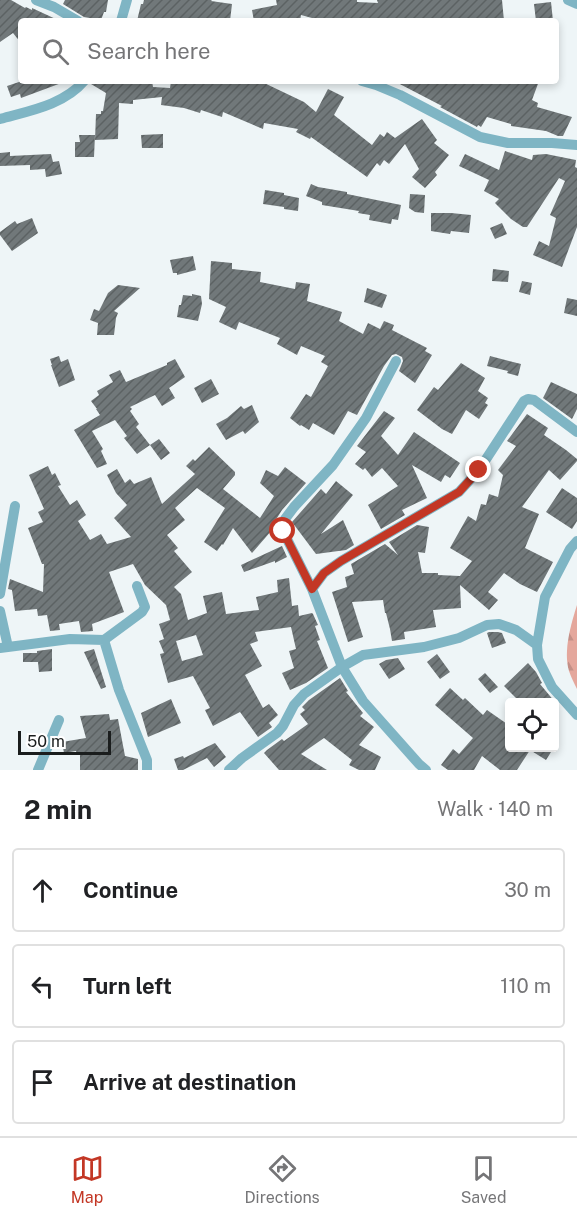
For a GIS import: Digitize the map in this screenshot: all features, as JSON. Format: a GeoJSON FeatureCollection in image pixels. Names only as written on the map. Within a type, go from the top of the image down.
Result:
{"type":"FeatureCollection","features":[{"type":"Feature","properties":{"kind":"street"},"geometry":{"type":"LineString","coordinates":[[36,0],[73,18]]}},
{"type":"Feature","properties":{"kind":"street"},"geometry":{"type":"LineString","coordinates":[[122,18],[127,0]]}},
{"type":"Feature","properties":{"kind":"street"},"geometry":{"type":"LineString","coordinates":[[568,0],[577,4]]}},
{"type":"Feature","properties":{"kind":"street"},"geometry":{"type":"LineString","coordinates":[[0,119],[55,102],[82,84]]}},
{"type":"Feature","properties":{"kind":"street"},"geometry":{"type":"LineString","coordinates":[[372,84],[400,95],[480,137],[508,142],[577,145]]}},
{"type":"Feature","properties":{"kind":"street"},"geometry":{"type":"LineString","coordinates":[[396,362],[366,418],[333,465],[285,519],[283,531],[312,589],[342,667],[363,701],[426,770]]}},
{"type":"Feature","properties":{"kind":"street"},"geometry":{"type":"LineString","coordinates":[[312,589],[324,573],[341,561],[459,492],[479,470],[524,401],[534,400],[577,432]]}},
{"type":"Feature","properties":{"kind":"street"},"geometry":{"type":"LineString","coordinates":[[0,594],[15,506]]}},
{"type":"Feature","properties":{"kind":"street"},"geometry":{"type":"LineString","coordinates":[[577,541],[570,549],[545,597],[537,645],[538,658],[552,687],[577,715]]}},
{"type":"Feature","properties":{"kind":"street"},"geometry":{"type":"LineString","coordinates":[[0,611],[4,648],[70,639],[104,640],[142,612],[145,607],[137,586]]}},
{"type":"Feature","properties":{"kind":"street"},"geometry":{"type":"LineString","coordinates":[[229,770],[277,733],[294,705],[304,694],[363,655],[424,647],[459,638],[487,624],[499,624],[516,630],[537,645]]}},
{"type":"Feature","properties":{"kind":"street"},"geometry":{"type":"LineString","coordinates":[[104,640],[118,690],[147,760],[147,770]]}},
{"type":"Feature","properties":{"kind":"street"},"geometry":{"type":"LineString","coordinates":[[38,770],[59,720]]}},
{"type":"Feature","properties":{"kind":"green space"},"geometry":{"type":"Polygon","coordinates":[[[577,605],[577,689],[567,663],[567,646],[577,605]]]}},
{"type":"Feature","properties":{"kind":"building"},"geometry":{"type":"Polygon","coordinates":[[[0,0],[11,0],[25,8],[32,10],[32,8],[54,18],[18,18],[18,39],[13,33],[0,42],[0,0]]]}},
{"type":"Feature","properties":{"kind":"building"},"geometry":{"type":"Polygon","coordinates":[[[65,0],[108,0],[106,12],[102,18],[84,17],[63,4],[65,0]]]}},
{"type":"Feature","properties":{"kind":"building"},"geometry":{"type":"Polygon","coordinates":[[[144,0],[212,0],[232,4],[230,18],[138,18],[141,4],[144,0]]]}},
{"type":"Feature","properties":{"kind":"building"},"geometry":{"type":"Polygon","coordinates":[[[276,0],[357,0],[357,2],[378,3],[377,0],[502,0],[504,18],[312,18],[301,15],[300,18],[253,18],[252,10],[277,5],[276,0]]]}},
{"type":"Feature","properties":{"kind":"building"},"geometry":{"type":"Polygon","coordinates":[[[551,2],[553,18],[536,18],[534,4],[551,2]]]}},
{"type":"Feature","properties":{"kind":"building"},"geometry":{"type":"Polygon","coordinates":[[[18,82],[59,84],[21,98],[20,94],[11,97],[7,86],[18,82]]]}},
{"type":"Feature","properties":{"kind":"building"},"geometry":{"type":"Polygon","coordinates":[[[91,84],[152,84],[153,87],[170,88],[171,84],[266,84],[304,102],[316,112],[328,89],[344,97],[334,115],[372,145],[380,134],[384,137],[387,132],[395,138],[422,119],[437,140],[434,143],[449,155],[435,172],[437,175],[425,188],[412,177],[419,169],[405,144],[389,164],[384,160],[380,166],[377,163],[367,177],[311,137],[310,139],[296,132],[298,129],[264,123],[263,129],[223,112],[222,117],[201,110],[200,113],[161,105],[162,97],[133,100],[133,104],[119,103],[118,139],[95,140],[96,114],[101,114],[103,111],[106,93],[91,84]]]}},
{"type":"Feature","properties":{"kind":"building"},"geometry":{"type":"Polygon","coordinates":[[[400,84],[538,84],[532,100],[538,103],[537,107],[572,117],[563,136],[558,136],[546,131],[511,126],[511,124],[487,117],[481,127],[478,125],[477,127],[440,107],[442,106],[400,84]]]}},
{"type":"Feature","properties":{"kind":"building"},"geometry":{"type":"Polygon","coordinates":[[[163,134],[163,148],[142,148],[141,135],[163,134]]]}},
{"type":"Feature","properties":{"kind":"building"},"geometry":{"type":"Polygon","coordinates":[[[79,135],[95,135],[94,157],[75,157],[75,142],[80,142],[79,135]]]}},
{"type":"Feature","properties":{"kind":"building"},"geometry":{"type":"Polygon","coordinates":[[[505,151],[532,160],[533,155],[546,154],[576,160],[577,227],[562,267],[533,255],[539,241],[549,246],[556,218],[550,215],[565,181],[559,178],[527,227],[523,227],[495,203],[499,199],[484,191],[489,180],[459,166],[465,154],[499,170],[505,151]]]}},
{"type":"Feature","properties":{"kind":"building"},"geometry":{"type":"Polygon","coordinates":[[[10,152],[10,156],[51,154],[53,162],[59,161],[62,174],[46,177],[45,169],[30,170],[30,165],[0,166],[0,153],[10,152]]]}},
{"type":"Feature","properties":{"kind":"building"},"geometry":{"type":"Polygon","coordinates":[[[311,184],[401,205],[398,220],[392,219],[391,224],[369,220],[370,215],[358,213],[359,211],[322,205],[322,202],[306,196],[311,184]]]}},
{"type":"Feature","properties":{"kind":"building"},"geometry":{"type":"Polygon","coordinates":[[[265,190],[299,198],[298,211],[263,204],[265,190]]]}},
{"type":"Feature","properties":{"kind":"building"},"geometry":{"type":"Polygon","coordinates":[[[410,194],[425,195],[424,213],[415,212],[409,208],[410,194]]]}},
{"type":"Feature","properties":{"kind":"building"},"geometry":{"type":"Polygon","coordinates":[[[431,213],[471,215],[469,233],[451,231],[450,234],[431,231],[431,213]]]}},
{"type":"Feature","properties":{"kind":"building"},"geometry":{"type":"Polygon","coordinates":[[[32,218],[38,233],[12,251],[0,232],[15,221],[17,224],[32,218]]]}},
{"type":"Feature","properties":{"kind":"building"},"geometry":{"type":"Polygon","coordinates":[[[502,223],[507,234],[495,239],[490,228],[502,223]]]}},
{"type":"Feature","properties":{"kind":"building"},"geometry":{"type":"Polygon","coordinates":[[[193,256],[196,270],[177,275],[173,273],[170,260],[193,256]]]}},
{"type":"Feature","properties":{"kind":"building"},"geometry":{"type":"Polygon","coordinates":[[[211,261],[232,263],[232,269],[261,272],[260,282],[295,289],[296,282],[310,284],[307,301],[342,312],[339,321],[363,334],[368,323],[380,329],[384,321],[394,325],[392,330],[427,348],[425,351],[432,355],[415,383],[399,371],[403,361],[402,357],[392,355],[357,415],[348,411],[334,435],[313,423],[309,430],[290,418],[306,394],[311,397],[328,366],[321,362],[325,356],[301,346],[297,355],[277,344],[280,338],[239,322],[236,330],[219,322],[226,307],[209,299],[211,261]]]}},
{"type":"Feature","properties":{"kind":"building"},"geometry":{"type":"Polygon","coordinates":[[[493,269],[509,271],[508,282],[492,281],[493,269]]]}},
{"type":"Feature","properties":{"kind":"building"},"geometry":{"type":"Polygon","coordinates":[[[522,281],[532,283],[530,295],[519,292],[522,281]]]}},
{"type":"Feature","properties":{"kind":"building"},"geometry":{"type":"Polygon","coordinates":[[[118,285],[140,288],[114,311],[118,313],[114,335],[97,335],[98,323],[90,320],[94,309],[99,311],[108,293],[118,285]]]}},
{"type":"Feature","properties":{"kind":"building"},"geometry":{"type":"Polygon","coordinates":[[[367,288],[387,295],[382,308],[364,302],[367,288]]]}},
{"type":"Feature","properties":{"kind":"building"},"geometry":{"type":"Polygon","coordinates":[[[192,294],[201,296],[202,304],[198,321],[177,317],[183,295],[192,296],[192,294]]]}},
{"type":"Feature","properties":{"kind":"building"},"geometry":{"type":"Polygon","coordinates":[[[567,298],[577,300],[577,316],[564,313],[567,298]]]}},
{"type":"Feature","properties":{"kind":"building"},"geometry":{"type":"Polygon","coordinates":[[[59,356],[61,362],[68,359],[75,380],[59,387],[50,359],[59,356]]]}},
{"type":"Feature","properties":{"kind":"building"},"geometry":{"type":"Polygon","coordinates":[[[490,356],[521,364],[518,376],[487,366],[490,356]]]}},
{"type":"Feature","properties":{"kind":"building"},"geometry":{"type":"Polygon","coordinates":[[[175,359],[185,377],[169,388],[175,398],[162,406],[155,395],[130,407],[132,409],[130,411],[139,424],[136,427],[150,445],[137,454],[124,438],[127,436],[115,420],[92,431],[103,449],[101,451],[107,464],[97,468],[74,430],[100,415],[91,401],[99,395],[97,391],[113,382],[109,375],[120,370],[126,382],[167,365],[175,359]]]}},
{"type":"Feature","properties":{"kind":"building"},"geometry":{"type":"Polygon","coordinates":[[[461,363],[485,378],[478,391],[488,398],[485,403],[488,405],[479,419],[466,410],[452,434],[417,410],[434,387],[438,390],[461,363]]]}},
{"type":"Feature","properties":{"kind":"building"},"geometry":{"type":"Polygon","coordinates":[[[211,379],[219,394],[202,403],[194,388],[211,379]]]}},
{"type":"Feature","properties":{"kind":"building"},"geometry":{"type":"Polygon","coordinates":[[[551,382],[577,394],[577,409],[572,419],[543,398],[551,382]]]}},
{"type":"Feature","properties":{"kind":"building"},"geometry":{"type":"Polygon","coordinates":[[[252,405],[259,422],[245,434],[243,431],[226,440],[216,424],[241,406],[244,409],[252,405]]]}},
{"type":"Feature","properties":{"kind":"building"},"geometry":{"type":"Polygon","coordinates":[[[384,411],[395,418],[381,436],[398,455],[414,432],[460,463],[450,478],[445,475],[441,482],[412,465],[427,498],[402,510],[405,515],[381,529],[368,505],[398,486],[382,468],[372,477],[365,468],[363,470],[355,464],[366,452],[357,446],[384,411]]]}},
{"type":"Feature","properties":{"kind":"building"},"geometry":{"type":"Polygon","coordinates":[[[527,414],[548,428],[544,435],[577,459],[560,480],[549,470],[522,507],[539,514],[525,548],[553,562],[537,592],[504,573],[488,592],[498,600],[489,610],[460,585],[461,608],[433,610],[436,627],[404,632],[405,639],[392,641],[383,600],[352,602],[363,637],[348,642],[332,592],[347,587],[345,577],[354,574],[351,564],[385,544],[398,555],[389,542],[417,525],[429,527],[425,553],[418,552],[422,573],[460,576],[472,561],[450,548],[468,516],[476,521],[481,504],[486,505],[489,494],[498,497],[503,475],[498,470],[516,446],[507,441],[527,414]]]}},
{"type":"Feature","properties":{"kind":"building"},"geometry":{"type":"Polygon","coordinates":[[[159,439],[170,453],[161,460],[150,445],[159,439]]]}},
{"type":"Feature","properties":{"kind":"building"},"geometry":{"type":"Polygon","coordinates":[[[209,447],[235,472],[223,489],[260,518],[274,496],[260,483],[266,470],[278,476],[285,467],[306,483],[282,510],[270,529],[272,530],[252,553],[233,528],[217,551],[204,542],[225,508],[197,488],[175,508],[185,520],[167,535],[178,548],[174,551],[192,572],[174,587],[181,594],[188,620],[207,613],[203,596],[222,592],[226,614],[259,610],[256,597],[278,592],[277,580],[289,578],[292,606],[298,605],[299,616],[312,613],[318,625],[315,626],[320,640],[317,641],[328,668],[306,683],[290,690],[282,673],[294,668],[289,651],[296,649],[291,627],[255,632],[258,641],[250,644],[262,666],[245,675],[263,708],[269,704],[278,715],[269,723],[272,727],[258,737],[240,712],[213,726],[205,710],[210,708],[193,676],[168,683],[160,654],[164,653],[159,641],[164,639],[159,624],[170,620],[166,605],[145,585],[133,564],[109,572],[124,612],[92,624],[93,631],[81,632],[79,621],[59,624],[60,630],[50,631],[47,615],[38,616],[37,609],[15,611],[12,590],[8,589],[10,579],[43,592],[44,564],[42,564],[28,528],[43,522],[38,512],[44,509],[29,475],[48,466],[52,475],[55,473],[61,485],[58,486],[70,505],[77,500],[86,515],[78,521],[90,540],[101,534],[107,544],[131,537],[114,518],[127,505],[116,493],[107,475],[117,469],[125,483],[130,479],[134,484],[151,477],[162,504],[195,474],[186,466],[193,459],[195,461],[209,447]],[[196,635],[176,641],[182,661],[203,655],[196,635]]]}},
{"type":"Feature","properties":{"kind":"building"},"geometry":{"type":"Polygon","coordinates":[[[336,481],[353,495],[321,534],[343,520],[354,545],[346,550],[316,554],[292,522],[321,489],[326,494],[336,481]]]}},
{"type":"Feature","properties":{"kind":"building"},"geometry":{"type":"Polygon","coordinates":[[[562,488],[577,498],[577,521],[572,529],[546,512],[562,488]]]}},
{"type":"Feature","properties":{"kind":"building"},"geometry":{"type":"Polygon","coordinates":[[[282,546],[287,557],[244,572],[241,565],[282,546]]]}},
{"type":"Feature","properties":{"kind":"building"},"geometry":{"type":"Polygon","coordinates":[[[487,633],[502,633],[506,643],[492,648],[487,633]]]}},
{"type":"Feature","properties":{"kind":"building"},"geometry":{"type":"Polygon","coordinates":[[[52,649],[52,671],[39,672],[38,662],[23,662],[23,653],[37,653],[37,651],[52,649]]]}},
{"type":"Feature","properties":{"kind":"building"},"geometry":{"type":"Polygon","coordinates":[[[94,649],[106,687],[101,689],[84,652],[94,649]]]}},
{"type":"Feature","properties":{"kind":"building"},"geometry":{"type":"Polygon","coordinates":[[[437,654],[450,672],[440,679],[427,662],[437,654]]]}},
{"type":"Feature","properties":{"kind":"building"},"geometry":{"type":"Polygon","coordinates":[[[398,658],[405,669],[389,679],[379,664],[398,658]]]}},
{"type":"Feature","properties":{"kind":"building"},"geometry":{"type":"Polygon","coordinates":[[[528,663],[536,672],[542,683],[540,684],[552,698],[516,698],[504,686],[528,663]]]}},
{"type":"Feature","properties":{"kind":"building"},"geometry":{"type":"Polygon","coordinates":[[[485,673],[498,687],[490,693],[478,679],[485,673]]]}},
{"type":"Feature","properties":{"kind":"building"},"geometry":{"type":"Polygon","coordinates":[[[340,678],[348,691],[346,692],[363,713],[360,716],[374,727],[359,745],[381,757],[375,770],[359,770],[349,765],[352,760],[324,738],[301,754],[327,770],[279,770],[264,753],[308,724],[300,714],[305,710],[302,707],[340,678]]]}},
{"type":"Feature","properties":{"kind":"building"},"geometry":{"type":"Polygon","coordinates":[[[450,688],[483,715],[487,710],[505,723],[505,752],[529,752],[517,770],[500,770],[482,756],[474,770],[448,770],[441,765],[453,749],[459,754],[473,738],[435,705],[450,688]]]}},
{"type":"Feature","properties":{"kind":"building"},"geometry":{"type":"Polygon","coordinates":[[[171,699],[181,723],[148,737],[141,713],[171,699]]]}},
{"type":"Feature","properties":{"kind":"building"},"geometry":{"type":"Polygon","coordinates":[[[109,714],[110,720],[118,719],[125,756],[138,759],[138,770],[80,770],[80,754],[76,751],[64,753],[62,742],[86,738],[80,716],[109,714]]]}},
{"type":"Feature","properties":{"kind":"building"},"geometry":{"type":"Polygon","coordinates":[[[215,743],[226,757],[214,767],[207,758],[183,770],[178,770],[174,759],[183,756],[184,758],[215,743]]]}},
{"type":"Feature","properties":{"kind":"building"},"geometry":{"type":"Polygon","coordinates":[[[533,752],[551,752],[546,760],[533,752]]]}},
{"type":"Feature","properties":{"kind":"route"},"geometry":{"type":"LineString","coordinates":[[283,531],[312,589],[324,573],[341,561],[459,492],[479,470]]}}]}
